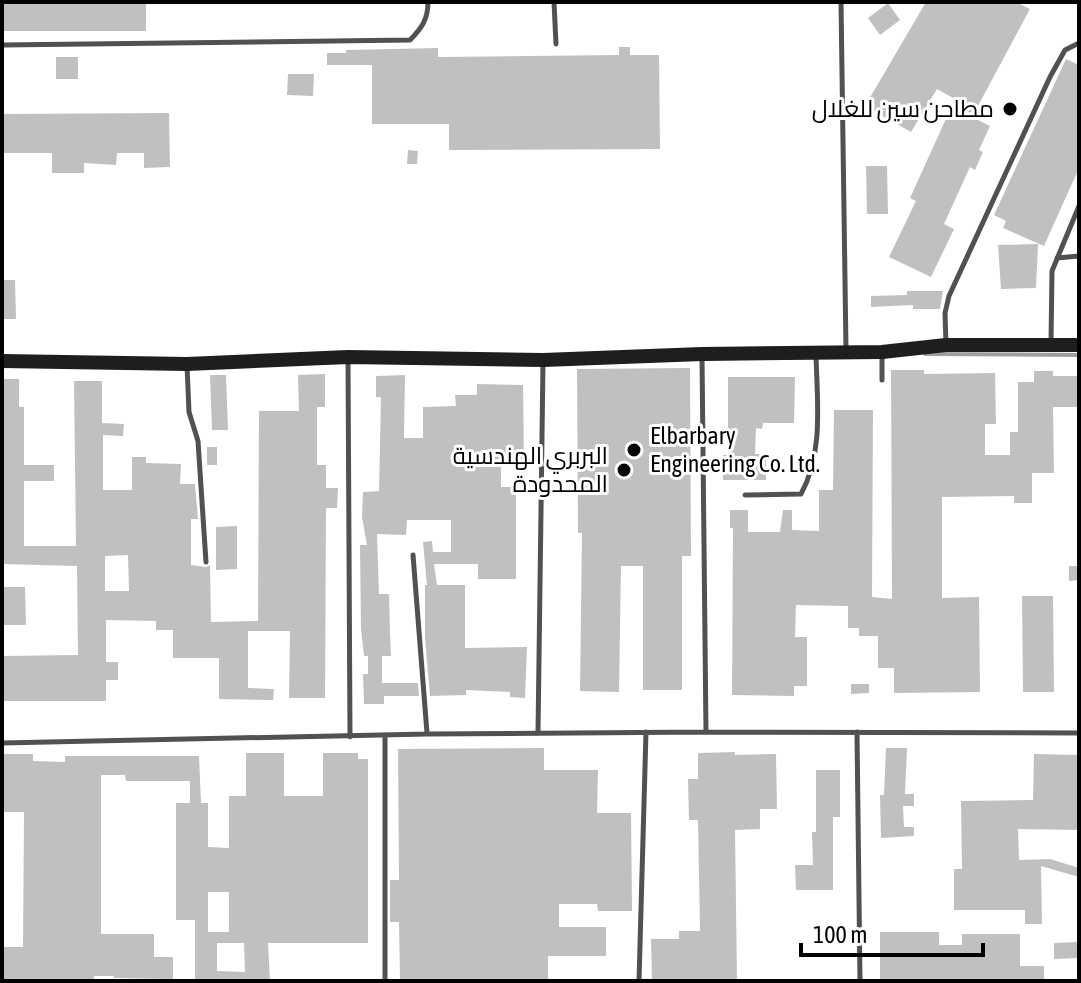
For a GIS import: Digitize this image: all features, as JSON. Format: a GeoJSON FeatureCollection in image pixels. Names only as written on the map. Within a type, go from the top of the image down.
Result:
{"type":"FeatureCollection","features":[{"type":"Feature","properties":{"kind":"street"},"geometry":{"type":"LineString","coordinates":[[2,361],[187,364],[348,357],[543,360],[882,351],[946,345],[1079,345]]}},
{"type":"Feature","properties":{"kind":"lane"},"geometry":{"type":"LineString","coordinates":[[2,45],[410,40],[422,28],[428,15],[428,2]]}},
{"type":"Feature","properties":{"kind":"lane"},"geometry":{"type":"LineString","coordinates":[[554,2],[556,44]]}},
{"type":"Feature","properties":{"kind":"lane"},"geometry":{"type":"LineString","coordinates":[[841,2],[846,351]]}},
{"type":"Feature","properties":{"kind":"lane"},"geometry":{"type":"LineString","coordinates":[[946,345],[945,313],[949,296],[1050,77],[1065,50],[1079,43]]}},
{"type":"Feature","properties":{"kind":"lane"},"geometry":{"type":"LineString","coordinates":[[1051,344],[1052,271],[1079,206]]}},
{"type":"Feature","properties":{"kind":"lane"},"geometry":{"type":"LineString","coordinates":[[1057,258],[1079,256]]}},
{"type":"Feature","properties":{"kind":"lane"},"geometry":{"type":"LineString","coordinates":[[882,351],[882,380]]}},
{"type":"Feature","properties":{"kind":"lane"},"geometry":{"type":"LineString","coordinates":[[745,495],[801,494],[812,474],[816,451],[816,353]]}},
{"type":"Feature","properties":{"kind":"lane"},"geometry":{"type":"LineString","coordinates":[[702,354],[706,732]]}},
{"type":"Feature","properties":{"kind":"lane"},"geometry":{"type":"LineString","coordinates":[[348,357],[350,737]]}},
{"type":"Feature","properties":{"kind":"lane"},"geometry":{"type":"LineString","coordinates":[[538,733],[543,360]]}},
{"type":"Feature","properties":{"kind":"lane"},"geometry":{"type":"LineString","coordinates":[[187,364],[189,412],[198,441],[206,562]]}},
{"type":"Feature","properties":{"kind":"lane"},"geometry":{"type":"LineString","coordinates":[[413,555],[427,734]]}},
{"type":"Feature","properties":{"kind":"lane"},"geometry":{"type":"LineString","coordinates":[[639,981],[646,732]]}},
{"type":"Feature","properties":{"kind":"lane"},"geometry":{"type":"LineString","coordinates":[[857,732],[860,981]]}},
{"type":"Feature","properties":{"kind":"lane"},"geometry":{"type":"LineString","coordinates":[[2,743],[427,734],[1079,733]]}},
{"type":"Feature","properties":{"kind":"lane"},"geometry":{"type":"LineString","coordinates":[[385,735],[385,981]]}},
{"type":"Feature","properties":{"kind":"building"},"geometry":{"type":"Polygon","coordinates":[[[2,2],[146,2],[146,31],[2,31],[2,2]]]}},
{"type":"Feature","properties":{"kind":"building"},"geometry":{"type":"Polygon","coordinates":[[[926,2],[1016,2],[1030,9],[972,117],[990,126],[979,150],[983,152],[975,170],[970,167],[944,224],[954,229],[931,277],[889,257],[916,201],[910,198],[955,99],[937,89],[911,132],[865,106],[926,2]]]}},
{"type":"Feature","properties":{"kind":"building"},"geometry":{"type":"Polygon","coordinates":[[[888,3],[900,20],[880,35],[868,18],[888,3]]]}},
{"type":"Feature","properties":{"kind":"building"},"geometry":{"type":"Polygon","coordinates":[[[619,47],[630,47],[630,55],[659,55],[660,149],[449,150],[449,124],[372,124],[372,65],[327,65],[327,53],[346,53],[346,50],[438,48],[438,57],[619,55],[619,47]]]}},
{"type":"Feature","properties":{"kind":"building"},"geometry":{"type":"Polygon","coordinates":[[[56,57],[78,57],[78,79],[56,79],[56,57]]]}},
{"type":"Feature","properties":{"kind":"building"},"geometry":{"type":"Polygon","coordinates":[[[1066,59],[1079,65],[1079,168],[1044,246],[1003,228],[1006,221],[994,215],[1066,59]]]}},
{"type":"Feature","properties":{"kind":"building"},"geometry":{"type":"Polygon","coordinates":[[[288,74],[314,74],[313,96],[287,95],[288,74]]]}},
{"type":"Feature","properties":{"kind":"building"},"geometry":{"type":"Polygon","coordinates":[[[169,113],[170,167],[144,168],[144,153],[117,153],[116,165],[84,163],[84,173],[52,173],[52,153],[2,153],[2,114],[169,113]]]}},
{"type":"Feature","properties":{"kind":"building"},"geometry":{"type":"Polygon","coordinates":[[[408,150],[418,151],[417,164],[407,164],[408,150]]]}},
{"type":"Feature","properties":{"kind":"building"},"geometry":{"type":"Polygon","coordinates":[[[866,166],[887,166],[888,214],[867,214],[866,166]]]}},
{"type":"Feature","properties":{"kind":"building"},"geometry":{"type":"Polygon","coordinates":[[[1038,244],[1036,288],[1001,289],[998,245],[1038,244]]]}},
{"type":"Feature","properties":{"kind":"building"},"geometry":{"type":"Polygon","coordinates":[[[2,280],[15,280],[16,319],[2,319],[2,280]]]}},
{"type":"Feature","properties":{"kind":"building"},"geometry":{"type":"Polygon","coordinates":[[[907,291],[943,291],[940,309],[913,309],[913,305],[871,307],[871,296],[907,295],[907,291]]]}},
{"type":"Feature","properties":{"kind":"building"},"geometry":{"type":"Polygon","coordinates":[[[690,368],[691,556],[682,556],[682,690],[643,690],[643,566],[621,566],[619,692],[580,691],[582,533],[578,533],[577,369],[690,368]]]}},
{"type":"Feature","properties":{"kind":"building"},"geometry":{"type":"Polygon","coordinates":[[[891,370],[924,370],[924,374],[995,373],[996,424],[985,424],[985,455],[1010,455],[1010,432],[1018,432],[1018,382],[1034,382],[1034,371],[1053,371],[1053,376],[1079,376],[1079,407],[1053,407],[1054,473],[1032,473],[1032,503],[1014,503],[1014,496],[942,497],[942,598],[979,597],[980,692],[894,693],[894,668],[878,668],[878,636],[859,636],[859,628],[848,628],[848,606],[796,605],[795,637],[807,637],[807,686],[794,686],[794,696],[732,695],[733,528],[730,528],[730,510],[748,510],[748,532],[780,532],[783,510],[792,510],[792,530],[819,531],[819,490],[833,490],[834,410],[873,410],[872,597],[892,599],[891,370]]]}},
{"type":"Feature","properties":{"kind":"building"},"geometry":{"type":"Polygon","coordinates":[[[325,374],[325,407],[317,407],[317,465],[326,465],[326,488],[338,488],[337,508],[326,508],[325,698],[289,698],[290,631],[248,631],[248,688],[274,689],[273,700],[219,699],[219,658],[173,658],[173,630],[156,630],[156,621],[106,620],[106,662],[118,662],[118,680],[106,680],[106,701],[2,701],[2,656],[78,655],[77,566],[2,564],[2,379],[19,379],[19,407],[24,407],[24,465],[54,465],[54,481],[24,481],[24,546],[76,546],[74,381],[102,381],[102,423],[124,424],[123,436],[103,435],[103,490],[132,490],[132,457],[146,457],[146,463],[181,464],[180,484],[195,484],[198,519],[191,519],[191,565],[210,565],[211,622],[258,621],[259,411],[299,411],[298,375],[325,374]],[[128,555],[105,556],[105,591],[129,591],[128,555]]]}},
{"type":"Feature","properties":{"kind":"building"},"geometry":{"type":"Polygon","coordinates":[[[210,375],[226,375],[228,430],[212,430],[210,375]]]}},
{"type":"Feature","properties":{"kind":"building"},"geometry":{"type":"Polygon","coordinates":[[[405,375],[404,438],[423,438],[423,407],[456,406],[455,395],[477,395],[477,384],[523,385],[524,459],[501,459],[501,487],[516,487],[516,579],[478,579],[478,564],[434,564],[437,585],[465,585],[465,648],[527,647],[525,698],[510,697],[510,692],[466,690],[466,695],[430,696],[423,542],[432,541],[433,552],[451,552],[451,520],[407,520],[406,535],[377,534],[379,594],[389,594],[391,656],[382,656],[382,683],[418,683],[419,696],[384,696],[384,704],[364,704],[363,674],[368,674],[368,656],[364,656],[361,629],[360,545],[367,545],[362,517],[363,492],[379,491],[381,397],[376,397],[376,376],[405,375]]]}},
{"type":"Feature","properties":{"kind":"building"},"geometry":{"type":"Polygon","coordinates":[[[728,377],[795,377],[794,423],[763,423],[762,429],[756,428],[755,454],[766,454],[766,480],[723,480],[723,455],[728,455],[728,377]]]}},
{"type":"Feature","properties":{"kind":"building"},"geometry":{"type":"Polygon","coordinates":[[[207,447],[217,447],[217,465],[207,465],[207,447]]]}},
{"type":"Feature","properties":{"kind":"building"},"geometry":{"type":"Polygon","coordinates":[[[237,526],[237,569],[216,570],[216,527],[237,526]]]}},
{"type":"Feature","properties":{"kind":"building"},"geometry":{"type":"Polygon","coordinates":[[[1069,566],[1079,566],[1079,580],[1069,581],[1069,566]]]}},
{"type":"Feature","properties":{"kind":"building"},"geometry":{"type":"Polygon","coordinates":[[[2,587],[25,587],[26,625],[2,625],[2,587]]]}},
{"type":"Feature","properties":{"kind":"building"},"geometry":{"type":"Polygon","coordinates":[[[1022,596],[1053,596],[1054,692],[1023,692],[1022,596]]]}},
{"type":"Feature","properties":{"kind":"building"},"geometry":{"type":"Polygon","coordinates":[[[851,684],[869,684],[869,693],[851,694],[851,684]]]}},
{"type":"Feature","properties":{"kind":"building"},"geometry":{"type":"Polygon","coordinates":[[[544,748],[544,770],[598,770],[597,813],[631,813],[632,911],[598,911],[597,904],[559,904],[559,927],[606,927],[606,956],[548,956],[548,981],[400,981],[399,922],[390,922],[390,880],[399,880],[398,749],[544,748]]]}},
{"type":"Feature","properties":{"kind":"building"},"geometry":{"type":"Polygon","coordinates":[[[886,748],[907,748],[905,794],[914,794],[914,806],[903,806],[904,827],[914,827],[914,836],[881,838],[880,795],[884,795],[886,748]]]}},
{"type":"Feature","properties":{"kind":"building"},"geometry":{"type":"Polygon","coordinates":[[[735,752],[735,755],[776,754],[777,809],[760,809],[760,829],[735,830],[737,981],[652,981],[651,939],[679,939],[679,931],[700,931],[698,820],[689,820],[688,779],[698,779],[698,753],[735,752]]]}},
{"type":"Feature","properties":{"kind":"building"},"geometry":{"type":"Polygon","coordinates":[[[246,753],[284,753],[284,796],[323,796],[323,753],[358,753],[358,759],[368,759],[368,943],[268,943],[270,981],[195,981],[195,920],[176,920],[176,803],[190,803],[190,781],[126,781],[125,775],[101,775],[101,934],[154,934],[154,957],[173,957],[173,979],[94,976],[94,981],[2,981],[2,947],[23,947],[24,812],[2,812],[2,754],[33,754],[33,761],[65,762],[65,756],[199,756],[201,803],[208,803],[208,847],[229,848],[229,796],[246,796],[246,753]],[[208,892],[208,932],[229,932],[229,892],[208,892]],[[217,943],[217,971],[245,972],[244,943],[217,943]]]}},
{"type":"Feature","properties":{"kind":"building"},"geometry":{"type":"Polygon","coordinates":[[[1034,754],[1079,755],[1079,830],[1018,829],[1019,860],[1050,859],[1079,868],[1079,877],[1041,866],[1042,924],[1025,924],[1025,910],[954,910],[954,869],[962,869],[961,801],[1033,800],[1034,754]]]}},
{"type":"Feature","properties":{"kind":"building"},"geometry":{"type":"Polygon","coordinates":[[[816,770],[840,770],[840,817],[833,817],[833,890],[796,890],[795,865],[813,865],[816,770]]]}},
{"type":"Feature","properties":{"kind":"building"},"geometry":{"type":"Polygon","coordinates":[[[880,932],[939,932],[939,945],[962,945],[962,934],[1020,934],[1020,966],[1044,966],[1044,981],[880,981],[880,932]]]}},
{"type":"Feature","properties":{"kind":"building"},"geometry":{"type":"Polygon","coordinates":[[[1079,942],[1079,958],[1054,959],[1054,943],[1079,942]]]}},
{"type":"Feature","properties":{"kind":"waterway"},"geometry":{"type":"LineString","coordinates":[[925,354],[1079,355]]}},
{"type":"Feature","properties":{"kind":"place","name":"مطاحن سين للغلال"},"geometry":{"type":"Point","coordinates":[1010,109]}},
{"type":"Feature","properties":{"kind":"place","name":"Elbarbary Engineering Co. Ltd."},"geometry":{"type":"Point","coordinates":[634,450]}},
{"type":"Feature","properties":{"kind":"place","name":"البربري الهندسية المحدودة"},"geometry":{"type":"Point","coordinates":[624,470]}}]}
